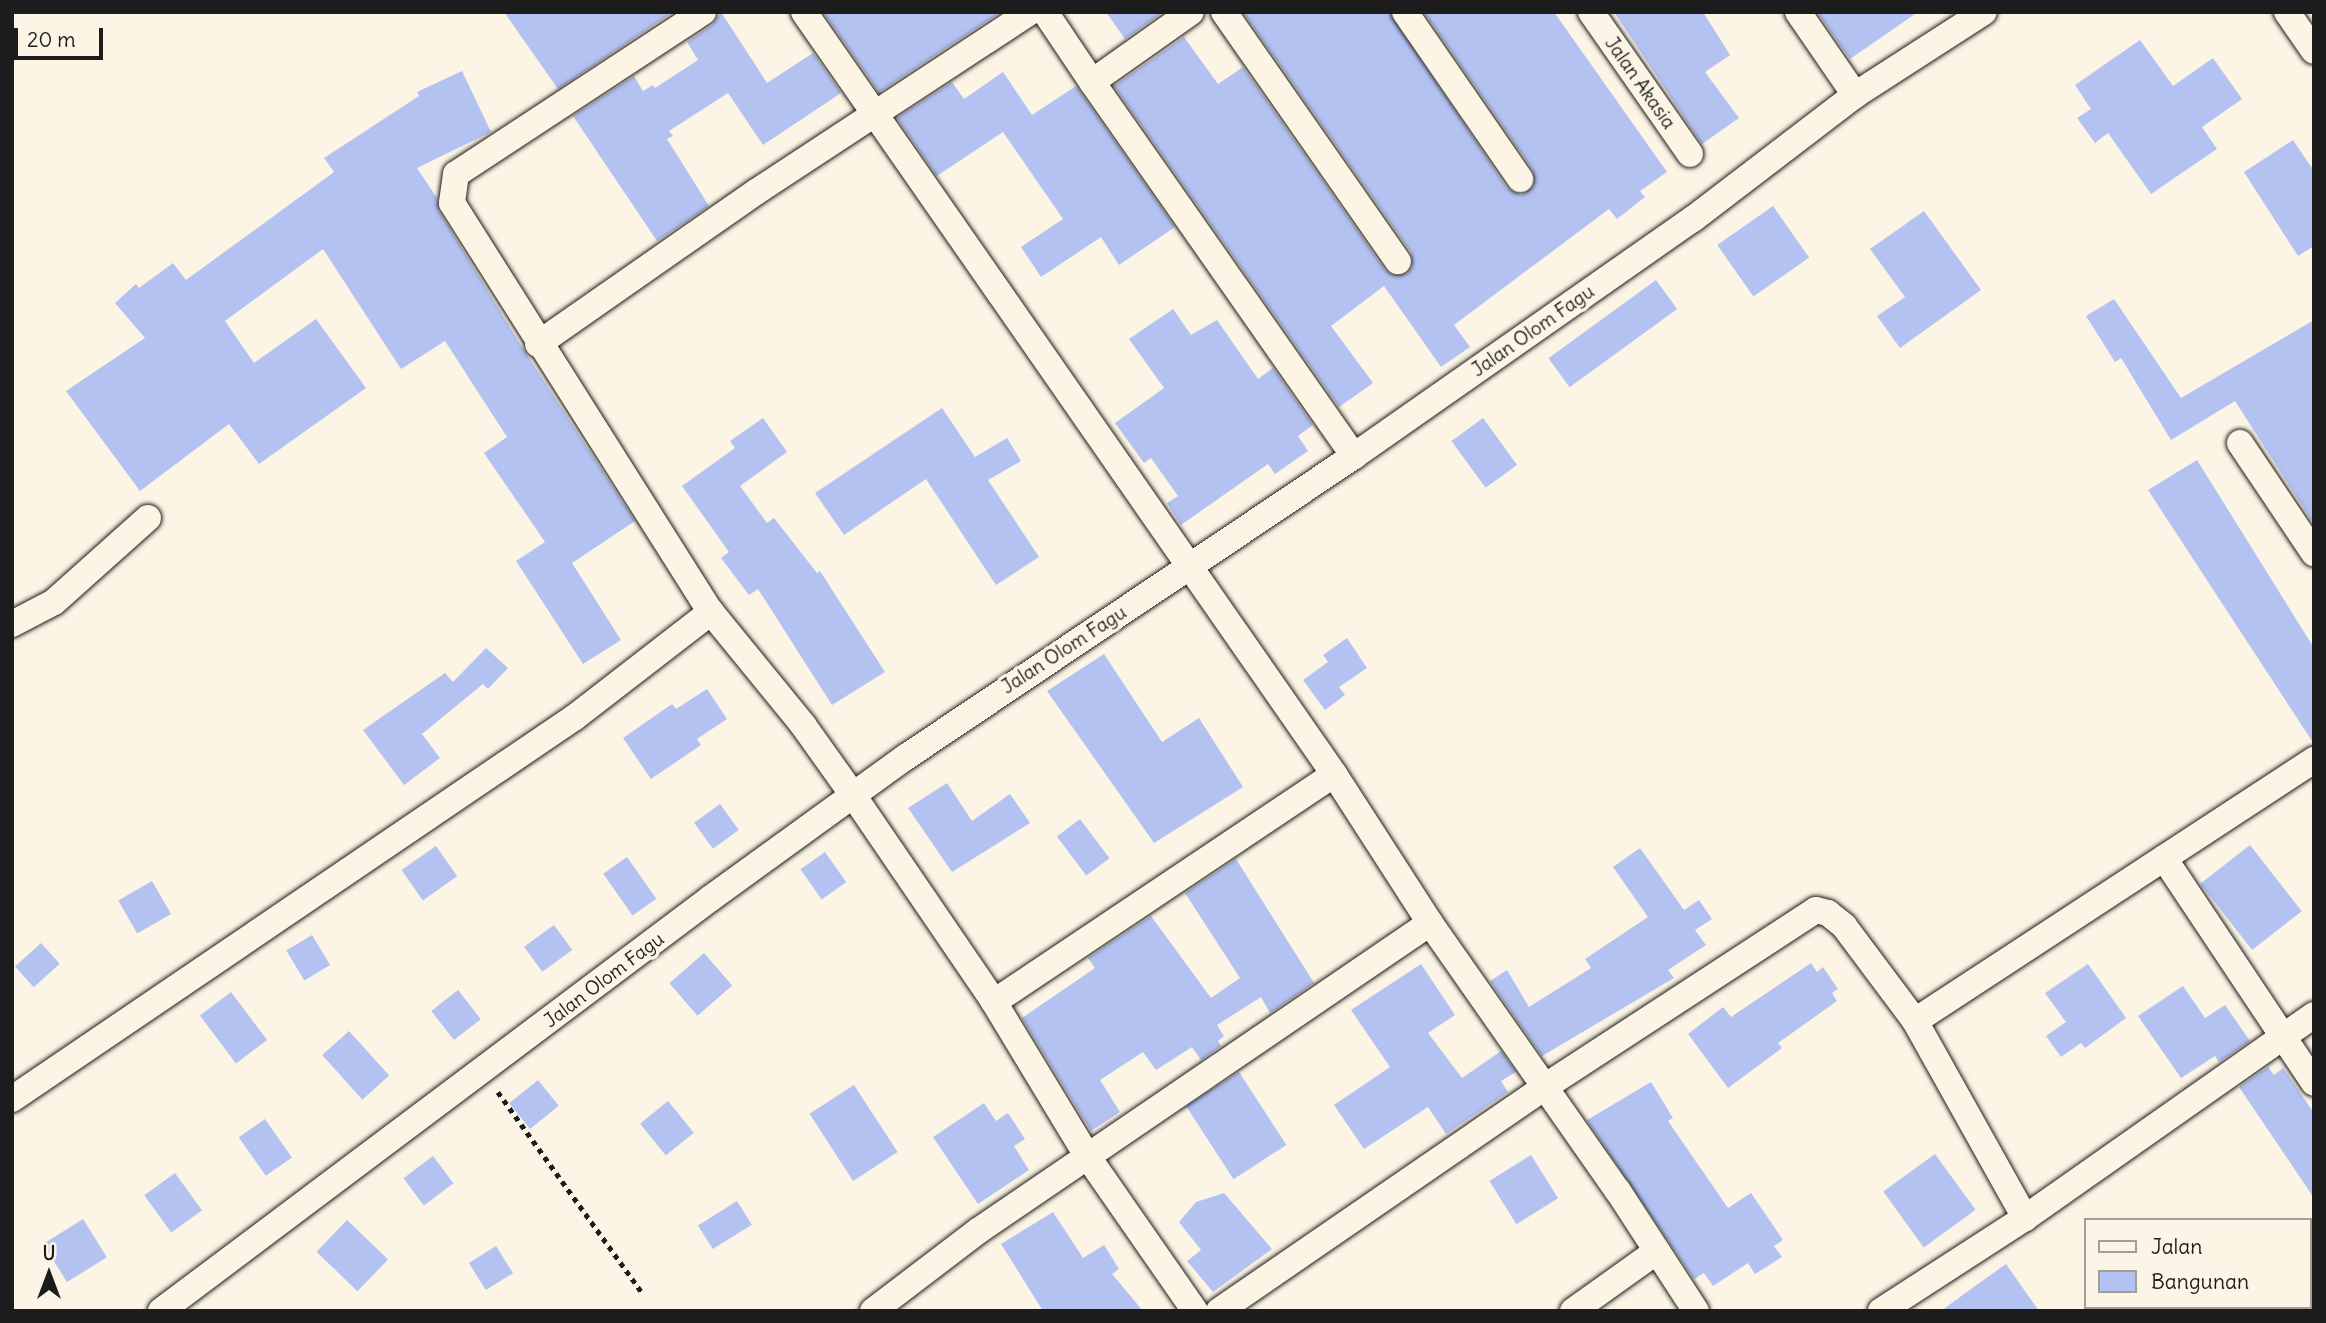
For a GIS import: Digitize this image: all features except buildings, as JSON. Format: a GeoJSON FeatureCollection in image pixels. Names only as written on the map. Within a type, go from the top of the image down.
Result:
{"type":"FeatureCollection","features":[{"type":"Feature","properties":{"kind":"street"},"geometry":{"type":"LineString","coordinates":[[703,12],[456,174],[452,182],[452,203],[538,344],[710,611],[803,725],[853,795],[994,1002],[1088,1157],[1195,1311]]}},
{"type":"Feature","properties":{"kind":"street"},"geometry":{"type":"LineString","coordinates":[[804,12],[1189,569],[1335,774],[1430,923],[1696,1311]]}},
{"type":"Feature","properties":{"kind":"street"},"geometry":{"type":"LineString","coordinates":[[538,344],[874,114],[1030,12]]}},
{"type":"Feature","properties":{"kind":"street"},"geometry":{"type":"LineString","coordinates":[[1045,12],[1354,456]]}},
{"type":"Feature","properties":{"kind":"street"},"geometry":{"type":"LineString","coordinates":[[1092,82],[1191,12]]}},
{"type":"Feature","properties":{"kind":"street"},"geometry":{"type":"LineString","coordinates":[[1224,12],[1398,261]]}},
{"type":"Feature","properties":{"kind":"street"},"geometry":{"type":"LineString","coordinates":[[1405,12],[1520,179]]}},
{"type":"Feature","properties":{"kind":"street","name":"Jalan Akasia"},"geometry":{"type":"LineString","coordinates":[[1591,12],[1690,154]]}},
{"type":"Feature","properties":{"kind":"street"},"geometry":{"type":"LineString","coordinates":[[1798,12],[1855,95]]}},
{"type":"Feature","properties":{"kind":"street","name":"Jalan Olom Fagu"},"geometry":{"type":"LineString","coordinates":[[161,1311],[853,795],[1016,681],[1189,569],[1354,456],[1693,219],[1855,95],[1984,12]]}},
{"type":"Feature","properties":{"kind":"street"},"geometry":{"type":"LineString","coordinates":[[2287,12],[2314,51]]}},
{"type":"Feature","properties":{"kind":"street"},"geometry":{"type":"LineString","coordinates":[[2240,443],[2314,553]]}},
{"type":"Feature","properties":{"kind":"street"},"geometry":{"type":"LineString","coordinates":[[12,624],[54,602],[148,518]]}},
{"type":"Feature","properties":{"kind":"street"},"geometry":{"type":"LineString","coordinates":[[12,1099],[575,717],[710,611]]}},
{"type":"Feature","properties":{"kind":"street"},"geometry":{"type":"LineString","coordinates":[[1915,1021],[2314,760]]}},
{"type":"Feature","properties":{"kind":"street"},"geometry":{"type":"LineString","coordinates":[[994,1002],[1335,774]]}},
{"type":"Feature","properties":{"kind":"street"},"geometry":{"type":"LineString","coordinates":[[2164,858],[2314,1083]]}},
{"type":"Feature","properties":{"kind":"street"},"geometry":{"type":"LineString","coordinates":[[1219,1311],[1543,1088],[1816,910],[1828,913],[1844,926],[1915,1021],[2025,1217]]}},
{"type":"Feature","properties":{"kind":"street"},"geometry":{"type":"LineString","coordinates":[[873,1311],[978,1231],[1430,923]]}},
{"type":"Feature","properties":{"kind":"street"},"geometry":{"type":"LineString","coordinates":[[1881,1311],[2025,1217],[2314,1015]]}},
{"type":"Feature","properties":{"kind":"street"},"geometry":{"type":"LineString","coordinates":[[1573,1311],[1657,1251]]}},
{"type":"Feature","properties":{"kind":"path"},"geometry":{"type":"LineString","coordinates":[[484,1072],[643,1294]]}}]}
